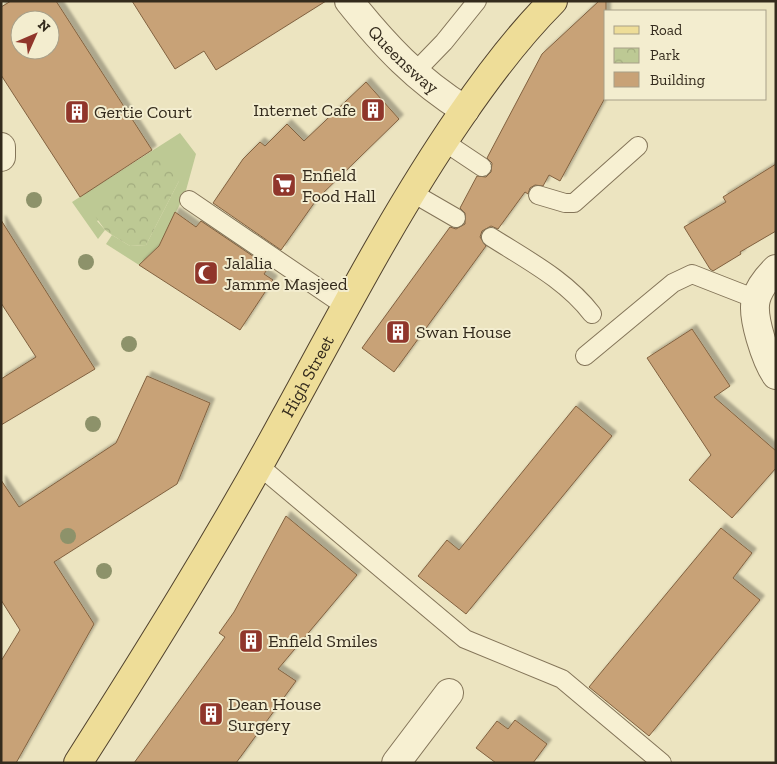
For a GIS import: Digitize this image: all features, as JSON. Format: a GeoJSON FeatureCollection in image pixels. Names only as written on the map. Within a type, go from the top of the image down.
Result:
{"type":"FeatureCollection","features":[{"type":"Feature","properties":{"kind":"main road","name":"High Street"},"geometry":{"type":"LineString","coordinates":[[78,763],[173,611],[258,465],[345,306],[411,192],[443,142],[509,48],[552,1]]}},
{"type":"Feature","properties":{"kind":"street","name":"Queensway"},"geometry":{"type":"LineString","coordinates":[[349,1],[389,50],[413,74],[436,92],[465,110]]}},
{"type":"Feature","properties":{"kind":"street"},"geometry":{"type":"LineString","coordinates":[[1,148],[1,157]]}},
{"type":"Feature","properties":{"kind":"street"},"geometry":{"type":"LineString","coordinates":[[776,269],[767,278],[756,299],[755,317],[770,366],[776,375]]}},
{"type":"Feature","properties":{"kind":"street"},"geometry":{"type":"LineString","coordinates":[[396,763],[449,693]]}},
{"type":"Feature","properties":{"kind":"lane"},"geometry":{"type":"LineString","coordinates":[[413,74],[444,42],[477,1]]}},
{"type":"Feature","properties":{"kind":"lane"},"geometry":{"type":"LineString","coordinates":[[443,142],[482,167]]}},
{"type":"Feature","properties":{"kind":"lane"},"geometry":{"type":"LineString","coordinates":[[538,196],[565,203],[574,203],[638,146]]}},
{"type":"Feature","properties":{"kind":"lane"},"geometry":{"type":"LineString","coordinates":[[411,192],[456,218]]}},
{"type":"Feature","properties":{"kind":"lane"},"geometry":{"type":"LineString","coordinates":[[189,200],[345,306]]}},
{"type":"Feature","properties":{"kind":"lane"},"geometry":{"type":"LineString","coordinates":[[491,237],[555,278],[578,296],[592,314]]}},
{"type":"Feature","properties":{"kind":"lane"},"geometry":{"type":"LineString","coordinates":[[585,356],[673,283],[692,274],[756,299]]}},
{"type":"Feature","properties":{"kind":"lane"},"geometry":{"type":"LineString","coordinates":[[258,465],[465,639],[562,679],[662,763]]}},
{"type":"Feature","properties":{"kind":"green space"},"geometry":{"type":"Polygon","coordinates":[[[180,133],[196,154],[185,194],[159,246],[139,265],[106,244],[112,235],[130,246],[146,245],[179,181],[97,221],[105,230],[98,239],[72,202],[180,133]]]}},
{"type":"Feature","properties":{"kind":"green space"},"geometry":{"type":"Polygon","coordinates":[[[157,158],[173,158],[179,172],[179,181],[146,245],[130,246],[105,230],[90,209],[101,197],[157,158]]]}},
{"type":"Feature","properties":{"kind":"building","name":"Gertie Court"},"geometry":{"type":"Polygon","coordinates":[[[11,1],[56,1],[152,150],[80,197],[1,75],[1,7],[11,1]]]}},
{"type":"Feature","properties":{"kind":"building"},"geometry":{"type":"Polygon","coordinates":[[[132,1],[326,1],[216,70],[204,51],[175,69],[132,1]]]}},
{"type":"Feature","properties":{"kind":"building"},"geometry":{"type":"Polygon","coordinates":[[[599,1],[606,1],[606,10],[604,10],[604,100],[560,181],[549,175],[543,186],[535,185],[530,188],[528,194],[525,192],[498,229],[491,226],[482,231],[480,237],[486,246],[394,372],[362,348],[450,227],[456,229],[465,224],[465,213],[460,208],[477,176],[486,177],[491,172],[492,163],[487,158],[542,54],[599,1]]]}},
{"type":"Feature","properties":{"kind":"building"},"geometry":{"type":"Polygon","coordinates":[[[366,82],[399,119],[317,199],[281,250],[213,203],[243,159],[260,142],[265,146],[287,124],[304,141],[366,82]]]}},
{"type":"Feature","properties":{"kind":"building"},"geometry":{"type":"Polygon","coordinates":[[[776,164],[776,231],[740,252],[741,254],[713,271],[684,227],[726,202],[723,197],[776,164]]]}},
{"type":"Feature","properties":{"kind":"building","name":"Jalalia Jamme Masjeed"},"geometry":{"type":"Polygon","coordinates":[[[175,212],[196,227],[201,221],[269,267],[264,274],[273,280],[240,330],[139,265],[159,246],[175,212]]]}},
{"type":"Feature","properties":{"kind":"building"},"geometry":{"type":"Polygon","coordinates":[[[1,220],[95,369],[1,425],[1,379],[36,357],[1,303],[1,220]]]}},
{"type":"Feature","properties":{"kind":"building"},"geometry":{"type":"Polygon","coordinates":[[[692,329],[730,386],[714,397],[776,451],[776,468],[732,518],[689,480],[711,455],[647,358],[692,329]]]}},
{"type":"Feature","properties":{"kind":"building"},"geometry":{"type":"Polygon","coordinates":[[[147,376],[210,403],[177,484],[54,562],[94,624],[16,763],[1,763],[1,661],[20,630],[1,600],[1,480],[19,507],[116,443],[147,376]]]}},
{"type":"Feature","properties":{"kind":"building"},"geometry":{"type":"Polygon","coordinates":[[[576,406],[612,436],[466,614],[418,576],[447,540],[459,550],[576,406]]]}},
{"type":"Feature","properties":{"kind":"building"},"geometry":{"type":"Polygon","coordinates":[[[286,516],[357,575],[278,669],[296,681],[236,763],[134,763],[225,637],[219,633],[234,612],[286,516]]]}},
{"type":"Feature","properties":{"kind":"building"},"geometry":{"type":"Polygon","coordinates":[[[721,528],[752,553],[733,578],[760,600],[649,736],[589,687],[721,528]]]}},
{"type":"Feature","properties":{"kind":"building"},"geometry":{"type":"Polygon","coordinates":[[[515,720],[547,744],[533,763],[496,763],[476,748],[497,721],[508,729],[515,720]]]}},
{"type":"Feature","properties":{"kind":"place","name":"Internet Cafe"},"geometry":{"type":"Point","coordinates":[373,110]}},
{"type":"Feature","properties":{"kind":"place","name":"Gertie Court"},"geometry":{"type":"Point","coordinates":[77,112]}},
{"type":"Feature","properties":{"kind":"place","name":"Enfield Food Hall"},"geometry":{"type":"Point","coordinates":[284,185]}},
{"type":"Feature","properties":{"kind":"place","name":"Jalalia Jamme Masjeed"},"geometry":{"type":"Point","coordinates":[206,273]}},
{"type":"Feature","properties":{"kind":"place","name":"Swan House"},"geometry":{"type":"Point","coordinates":[398,332]}},
{"type":"Feature","properties":{"kind":"place","name":"Enfield Smiles"},"geometry":{"type":"Point","coordinates":[251,641]}},
{"type":"Feature","properties":{"kind":"place","name":"Dean House Surgery"},"geometry":{"type":"Point","coordinates":[211,714]}}]}
